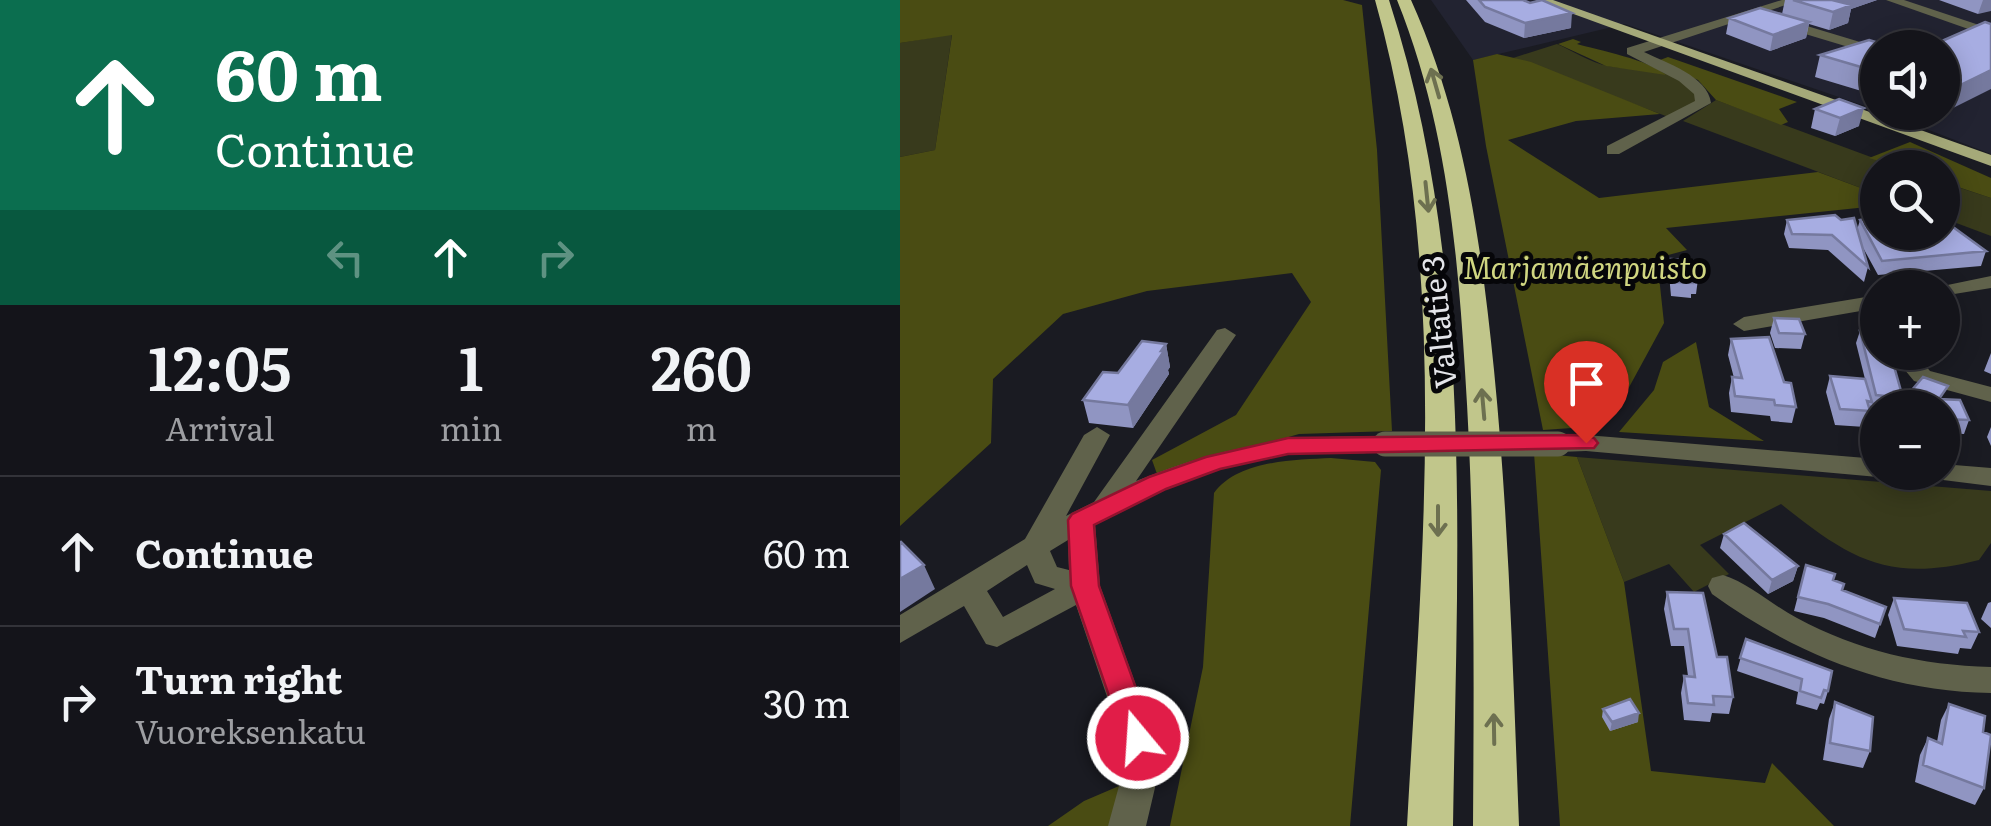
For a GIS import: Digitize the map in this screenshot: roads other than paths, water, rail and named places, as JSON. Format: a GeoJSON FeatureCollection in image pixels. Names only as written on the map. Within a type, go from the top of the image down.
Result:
{"type":"FeatureCollection","features":[{"type":"Feature","properties":{"kind":"highway","name":"Valtatie 3"},"geometry":{"type":"LineString","coordinates":[[1382,0],[1412,96],[1434,257],[1438,471],[1430,826]]}},
{"type":"Feature","properties":{"kind":"highway","name":"Valtatie 3"},"geometry":{"type":"LineString","coordinates":[[1404,0],[1439,95],[1470,256],[1484,414],[1496,826]]}},
{"type":"Feature","properties":{"kind":"main road"},"geometry":{"type":"LineString","coordinates":[[1541,0],[1991,161]]}},
{"type":"Feature","properties":{"kind":"street"},"geometry":{"type":"LineString","coordinates":[[1613,150],[1703,103],[1702,93],[1692,83],[1632,50],[1796,0]]}},
{"type":"Feature","properties":{"kind":"street"},"geometry":{"type":"LineString","coordinates":[[1892,0],[1991,33]]}},
{"type":"Feature","properties":{"kind":"street"},"geometry":{"type":"LineString","coordinates":[[1753,14],[1860,46]]}},
{"type":"Feature","properties":{"kind":"street"},"geometry":{"type":"LineString","coordinates":[[1960,287],[1991,282]]}},
{"type":"Feature","properties":{"kind":"street"},"geometry":{"type":"LineString","coordinates":[[1744,324],[1860,304]]}},
{"type":"Feature","properties":{"kind":"street"},"geometry":{"type":"LineString","coordinates":[[1128,826],[1140,775],[1138,738],[1085,586],[1092,514],[1225,335]]}},
{"type":"Feature","properties":{"kind":"street"},"geometry":{"type":"LineString","coordinates":[[1917,370],[1922,376],[1991,395]]}},
{"type":"Feature","properties":{"kind":"street"},"geometry":{"type":"LineString","coordinates":[[1034,548],[1098,435]]}},
{"type":"Feature","properties":{"kind":"street"},"geometry":{"type":"LineString","coordinates":[[900,632],[1092,514],[1158,483],[1249,453],[1288,446],[1586,443],[1860,466]]}},
{"type":"Feature","properties":{"kind":"street"},"geometry":{"type":"LineString","coordinates":[[1960,474],[1991,477]]}},
{"type":"Feature","properties":{"kind":"street"},"geometry":{"type":"LineString","coordinates":[[1034,548],[1046,574],[1085,586]]}},
{"type":"Feature","properties":{"kind":"street"},"geometry":{"type":"LineString","coordinates":[[969,588],[997,635],[1085,586]]}},
{"type":"Feature","properties":{"kind":"street"},"geometry":{"type":"LineString","coordinates":[[1723,586],[1791,633],[1861,661],[1938,678],[1991,680]]}},
{"type":"Feature","properties":{"kind":"park label","name":"Marjamäenpuisto"},"geometry":{"type":"Point","coordinates":[1585,269]}}]}
